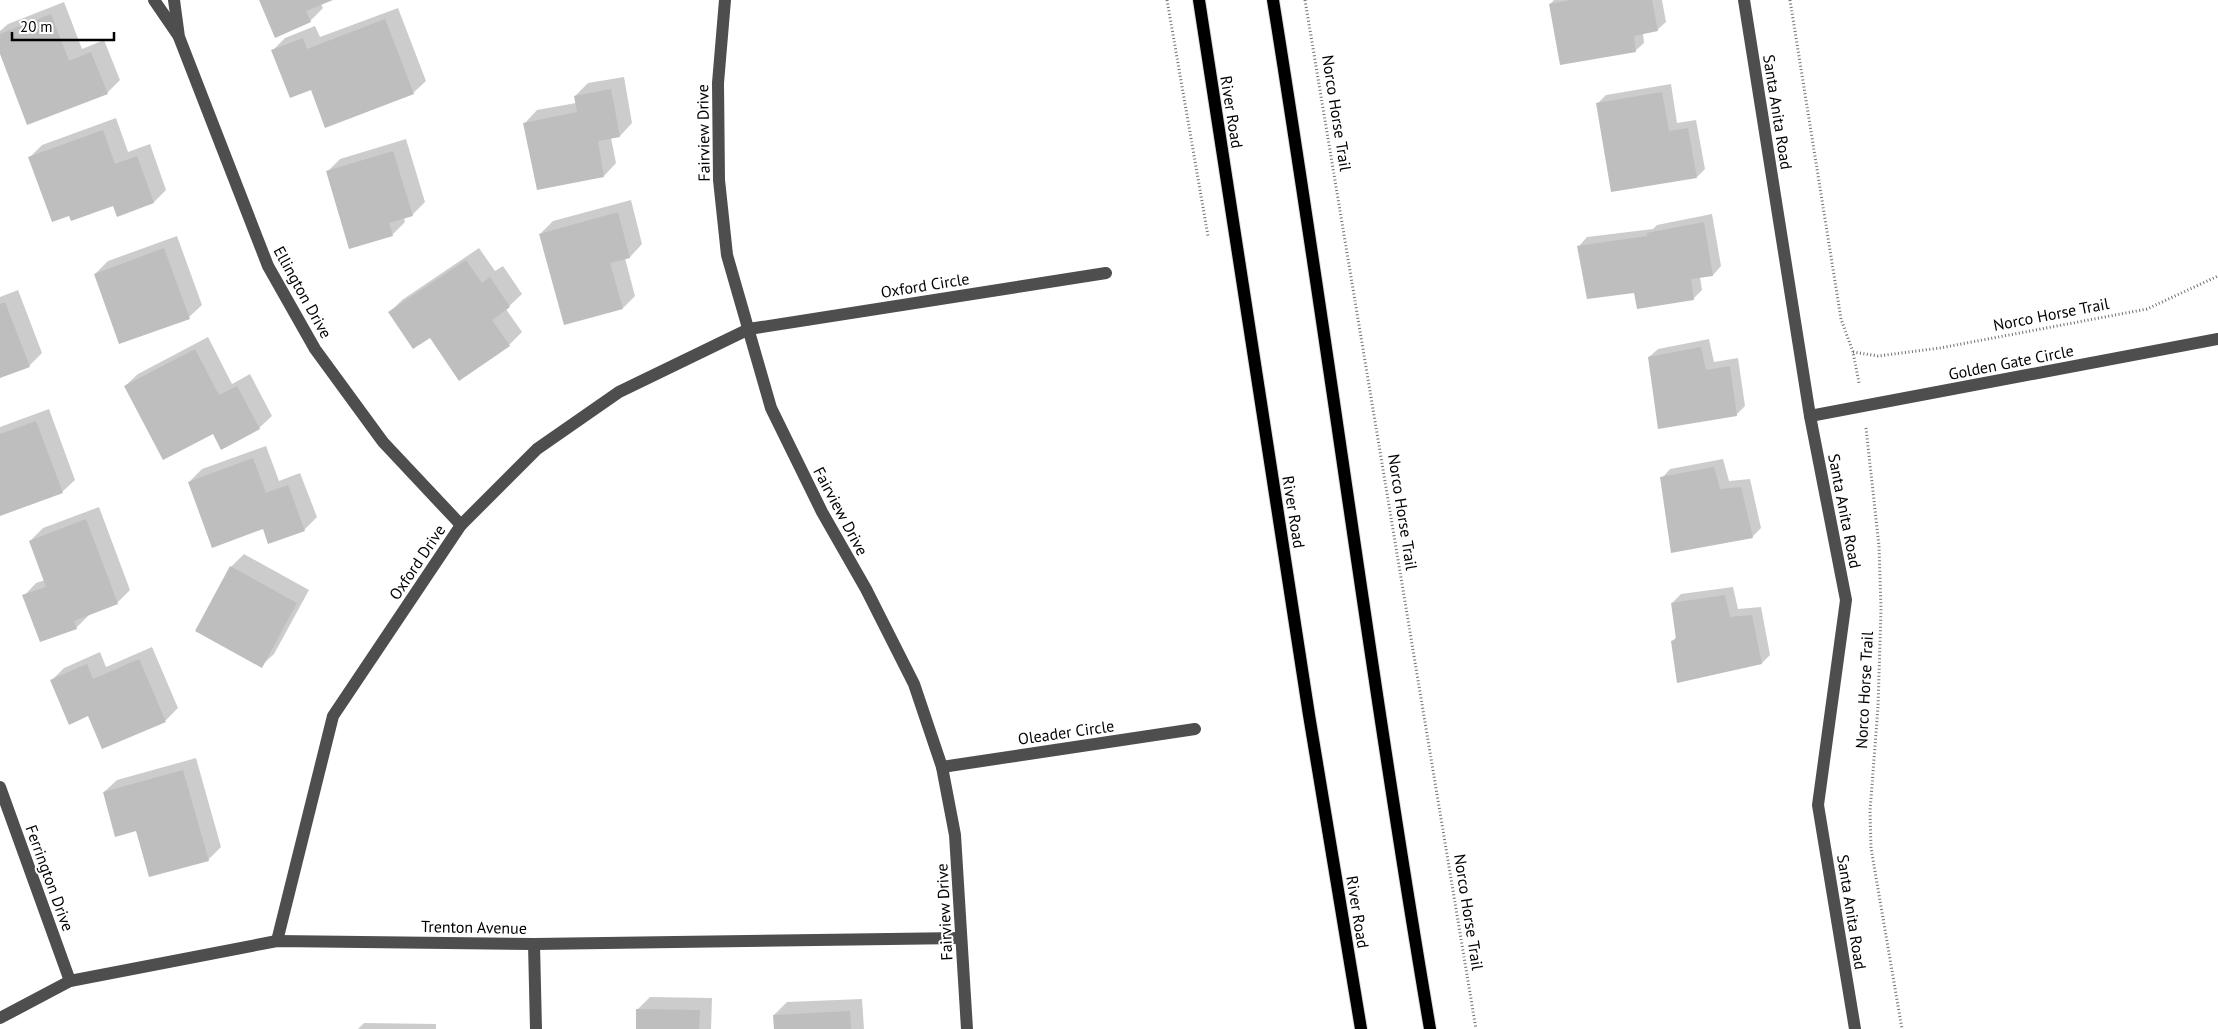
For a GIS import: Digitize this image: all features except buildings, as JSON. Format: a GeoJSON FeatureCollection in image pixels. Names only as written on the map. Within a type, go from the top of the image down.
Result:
{"type":"FeatureCollection","features":[{"type":"Feature","properties":{"kind":"main road","name":"River Road"},"geometry":{"type":"LineString","coordinates":[[1199,0],[1309,715],[1361,1029]]}},
{"type":"Feature","properties":{"kind":"main road"},"geometry":{"type":"LineString","coordinates":[[1272,0],[1309,222],[1398,837],[1430,1029]]}},
{"type":"Feature","properties":{"kind":"street","name":"Ellington Drive"},"geometry":{"type":"LineString","coordinates":[[154,0],[179,37],[268,266],[310,341],[383,442],[462,525]]}},
{"type":"Feature","properties":{"kind":"street","name":"Ellington Drive"},"geometry":{"type":"LineString","coordinates":[[174,0],[179,37]]}},
{"type":"Feature","properties":{"kind":"street","name":"Fairview Drive"},"geometry":{"type":"LineString","coordinates":[[725,0],[718,83],[719,180],[727,255],[771,408],[822,512],[866,589],[914,684],[942,767],[955,835],[967,1029]]}},
{"type":"Feature","properties":{"kind":"street","name":"Santa Anita Road"},"geometry":{"type":"LineString","coordinates":[[1744,0],[1810,416],[1846,600],[1818,805],[1855,1029]]}},
{"type":"Feature","properties":{"kind":"street","name":"Oxford Circle"},"geometry":{"type":"LineString","coordinates":[[749,328],[1106,274]]}},
{"type":"Feature","properties":{"kind":"street","name":"Oxford Drive"},"geometry":{"type":"LineString","coordinates":[[276,941],[333,716],[462,525],[537,449],[619,392],[749,328]]}},
{"type":"Feature","properties":{"kind":"street","name":"Golden Gate Circle"},"geometry":{"type":"LineString","coordinates":[[1810,416],[2218,339]]}},
{"type":"Feature","properties":{"kind":"street","name":"Oleader Circle"},"geometry":{"type":"LineString","coordinates":[[942,767],[1195,729]]}},
{"type":"Feature","properties":{"kind":"street","name":"Ferrington Drive"},"geometry":{"type":"LineString","coordinates":[[0,787],[70,981]]}},
{"type":"Feature","properties":{"kind":"street","name":"Trenton Avenue"},"geometry":{"type":"LineString","coordinates":[[0,1018],[70,981],[276,941],[534,944],[961,938]]}},
{"type":"Feature","properties":{"kind":"street"},"geometry":{"type":"LineString","coordinates":[[534,944],[536,1029]]}},
{"type":"Feature","properties":{"kind":"path","name":"Norco Horse Trail"},"geometry":{"type":"LineString","coordinates":[[1305,0],[1476,1029]]}},
{"type":"Feature","properties":{"kind":"path","name":"Norco Horse Trail"},"geometry":{"type":"LineString","coordinates":[[1790,0],[1841,319],[1853,352],[1864,406],[1879,546],[1881,609],[1878,707],[1870,811],[1871,848],[1902,1029]]}},
{"type":"Feature","properties":{"kind":"path","name":"Norco Horse Trail"},"geometry":{"type":"LineString","coordinates":[[1853,352],[1878,356],[1940,348],[2148,309],[2218,276]]}}]}
